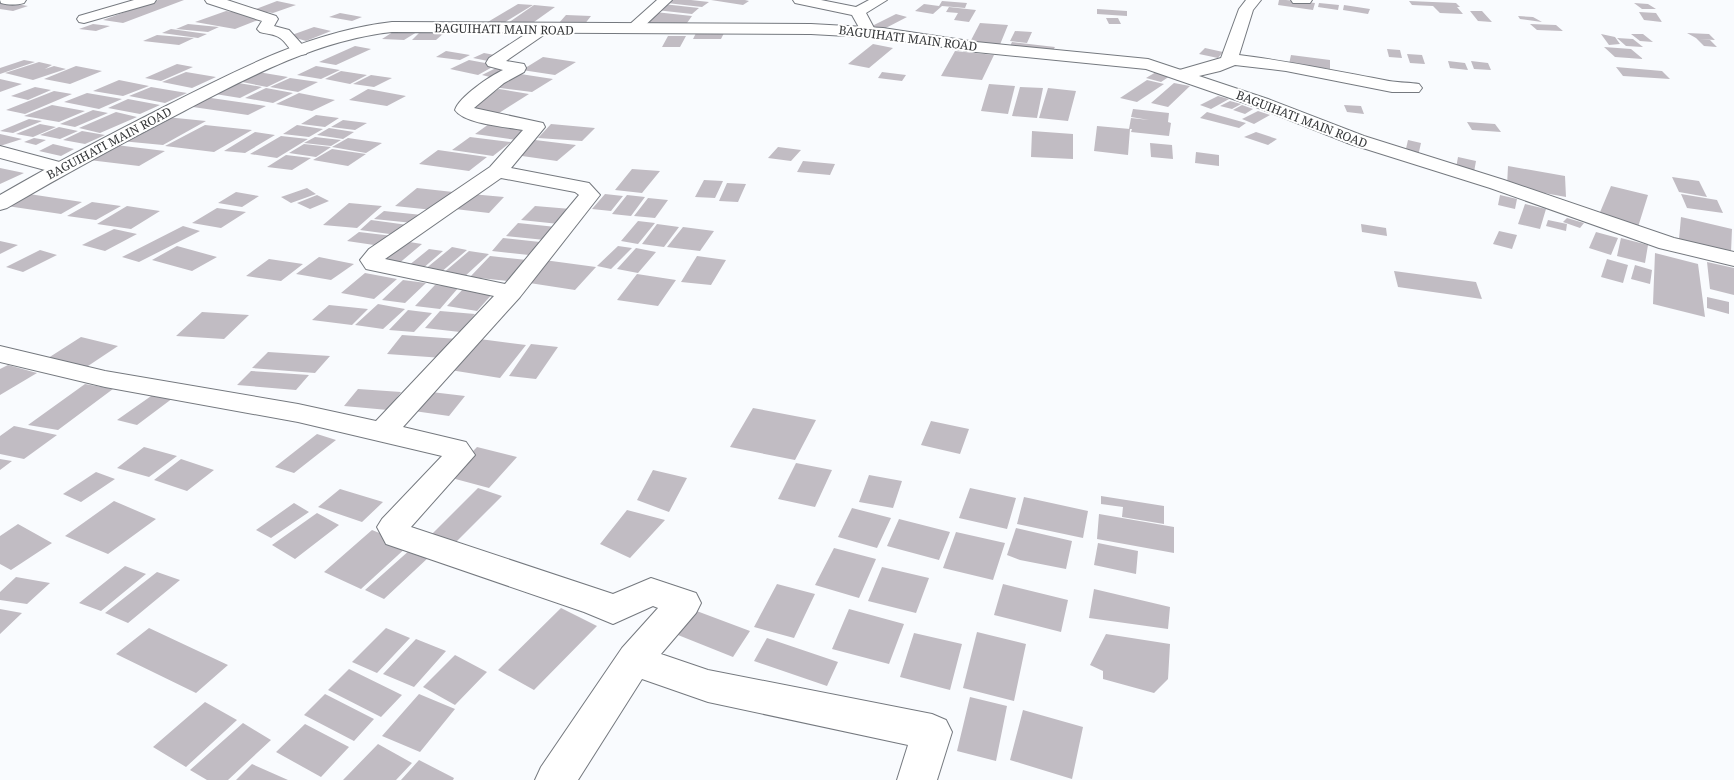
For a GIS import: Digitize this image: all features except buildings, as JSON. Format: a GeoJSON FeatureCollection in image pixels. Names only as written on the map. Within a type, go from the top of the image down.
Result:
{"type":"FeatureCollection","features":[{"type":"Feature","properties":{"kind":"street"},"geometry":{"type":"LineString","coordinates":[[6,0],[20,0]]}},
{"type":"Feature","properties":{"kind":"street"},"geometry":{"type":"LineString","coordinates":[[84,20],[149,0]]}},
{"type":"Feature","properties":{"kind":"street"},"geometry":{"type":"LineString","coordinates":[[212,0],[271,19],[265,29],[284,33],[300,51]]}},
{"type":"Feature","properties":{"kind":"street"},"geometry":{"type":"LineString","coordinates":[[634,28],[665,0]]}},
{"type":"Feature","properties":{"kind":"street"},"geometry":{"type":"LineString","coordinates":[[800,0],[858,12],[880,0]]}},
{"type":"Feature","properties":{"kind":"street"},"geometry":{"type":"LineString","coordinates":[[1229,59],[1246,9],[1254,0]]}},
{"type":"Feature","properties":{"kind":"street"},"geometry":{"type":"LineString","coordinates":[[1298,0],[1305,0]]}},
{"type":"Feature","properties":{"kind":"street"},"geometry":{"type":"LineString","coordinates":[[858,12],[868,32]]}},
{"type":"Feature","properties":{"kind":"street","name":"BAGUIHATI MAIN ROAD"},"geometry":{"type":"LineString","coordinates":[[0,204],[60,168],[205,92],[274,59],[365,30],[383,28],[811,29],[868,32],[976,46],[1148,64],[1262,103],[1357,140],[1498,184],[1667,243],[1734,259]]}},
{"type":"Feature","properties":{"kind":"street"},"geometry":{"type":"LineString","coordinates":[[511,292],[374,264],[372,260],[377,254],[497,171],[536,126],[474,114],[464,110],[465,106],[498,79],[518,68],[499,65],[494,63],[495,61],[542,29]]}},
{"type":"Feature","properties":{"kind":"street"},"geometry":{"type":"LineString","coordinates":[[1182,75],[1214,67],[1229,59],[1326,72],[1392,87],[1413,88]]}},
{"type":"Feature","properties":{"kind":"street"},"geometry":{"type":"LineString","coordinates":[[0,152],[60,168]]}},
{"type":"Feature","properties":{"kind":"street"},"geometry":{"type":"LineString","coordinates":[[383,432],[511,292],[590,195],[582,187],[497,171]]}},
{"type":"Feature","properties":{"kind":"street"},"geometry":{"type":"LineString","coordinates":[[0,354],[105,379],[298,413],[456,449],[460,455],[393,527],[397,535],[596,602],[613,610],[651,592],[684,603],[635,659],[555,780]]}},
{"type":"Feature","properties":{"kind":"street"},"geometry":{"type":"LineString","coordinates":[[635,659],[660,670],[708,686],[932,732],[917,780]]}}]}
